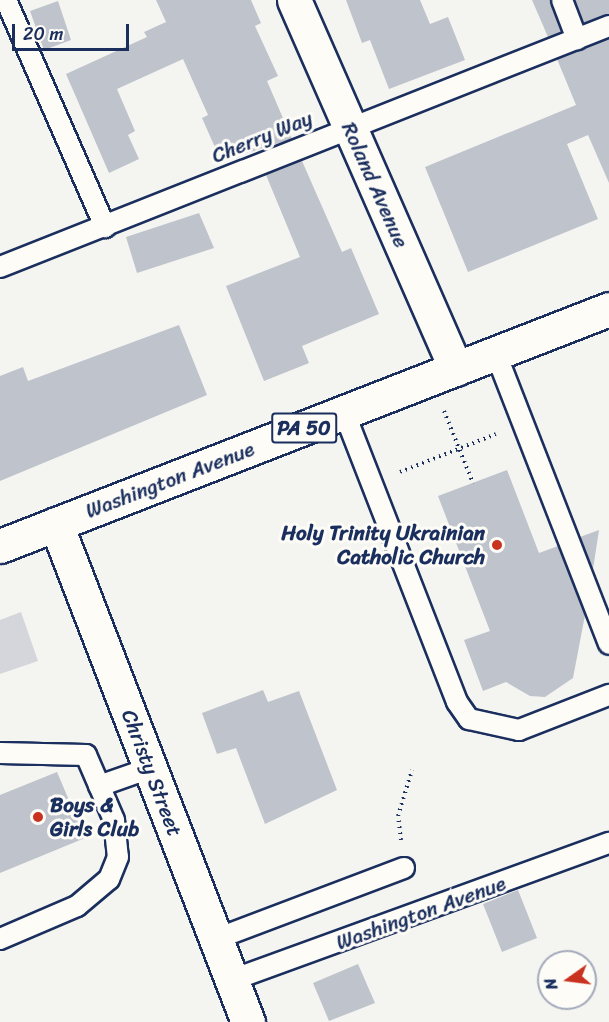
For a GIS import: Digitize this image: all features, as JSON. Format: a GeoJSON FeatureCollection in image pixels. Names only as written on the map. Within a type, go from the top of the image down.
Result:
{"type":"FeatureCollection","features":[{"type":"Feature","properties":{"kind":"street","name":"Roland Avenue"},"geometry":{"type":"LineString","coordinates":[[294,0],[456,369]]}},
{"type":"Feature","properties":{"kind":"street","name":"Washington Avenue"},"geometry":{"type":"LineString","coordinates":[[0,546],[609,309]]}},
{"type":"Feature","properties":{"kind":"street","name":"Christy Street"},"geometry":{"type":"LineString","coordinates":[[56,524],[248,1022]]}},
{"type":"Feature","properties":{"kind":"lane"},"geometry":{"type":"LineString","coordinates":[[6,0],[105,227]]}},
{"type":"Feature","properties":{"kind":"lane"},"geometry":{"type":"LineString","coordinates":[[562,0],[577,39]]}},
{"type":"Feature","properties":{"kind":"lane","name":"Cherry Way"},"geometry":{"type":"LineString","coordinates":[[0,267],[609,26]]}},
{"type":"Feature","properties":{"kind":"lane"},"geometry":{"type":"LineString","coordinates":[[496,354],[609,644]]}},
{"type":"Feature","properties":{"kind":"lane"},"geometry":{"type":"LineString","coordinates":[[344,412],[457,702],[469,719],[519,729],[609,695]]}},
{"type":"Feature","properties":{"kind":"lane"},"geometry":{"type":"LineString","coordinates":[[0,753],[86,754],[115,829],[118,857],[109,879],[77,906],[0,939]]}},
{"type":"Feature","properties":{"kind":"lane"},"geometry":{"type":"LineString","coordinates":[[99,786],[150,768]]}},
{"type":"Feature","properties":{"kind":"lane","name":"Washington Avenue"},"geometry":{"type":"LineString","coordinates":[[232,980],[609,843]]}},
{"type":"Feature","properties":{"kind":"lane"},"geometry":{"type":"LineString","coordinates":[[216,939],[404,868]]}},
{"type":"Feature","properties":{"kind":"path"},"geometry":{"type":"LineString","coordinates":[[443,411],[473,483]]}},
{"type":"Feature","properties":{"kind":"path"},"geometry":{"type":"LineString","coordinates":[[391,475],[523,423]]}},
{"type":"Feature","properties":{"kind":"path"},"geometry":{"type":"LineString","coordinates":[[404,868],[398,816],[412,770]]}},
{"type":"Feature","properties":{"kind":"shaded area"},"geometry":{"type":"Polygon","coordinates":[[[21,612],[38,661],[0,674],[0,620],[21,612]]]}},
{"type":"Feature","properties":{"kind":"building"},"geometry":{"type":"Polygon","coordinates":[[[156,0],[251,0],[261,23],[255,26],[278,76],[267,81],[292,139],[221,161],[202,118],[208,115],[183,59],[117,89],[135,131],[128,135],[139,159],[109,173],[66,74],[147,37],[144,32],[166,22],[156,0]]]}},
{"type":"Feature","properties":{"kind":"building"},"geometry":{"type":"Polygon","coordinates":[[[346,0],[420,0],[430,24],[448,17],[465,60],[389,89],[370,40],[362,43],[346,0]]]}},
{"type":"Feature","properties":{"kind":"building"},"geometry":{"type":"Polygon","coordinates":[[[532,0],[550,0],[561,32],[548,37],[532,0]]]}},
{"type":"Feature","properties":{"kind":"building"},"geometry":{"type":"Polygon","coordinates":[[[575,0],[609,0],[609,14],[584,23],[575,0]]]}},
{"type":"Feature","properties":{"kind":"building"},"geometry":{"type":"Polygon","coordinates":[[[58,1],[71,40],[44,50],[30,11],[58,1]]]}},
{"type":"Feature","properties":{"kind":"building"},"geometry":{"type":"Polygon","coordinates":[[[609,39],[609,183],[588,135],[567,144],[598,219],[468,272],[425,167],[576,105],[557,59],[609,39]]]}},
{"type":"Feature","properties":{"kind":"building"},"geometry":{"type":"Polygon","coordinates":[[[302,161],[342,252],[351,248],[379,314],[302,346],[309,363],[264,381],[226,286],[300,257],[266,175],[302,161]]]}},
{"type":"Feature","properties":{"kind":"building"},"geometry":{"type":"Polygon","coordinates":[[[199,213],[214,248],[137,273],[126,237],[199,213]]]}},
{"type":"Feature","properties":{"kind":"building"},"geometry":{"type":"Polygon","coordinates":[[[179,325],[207,395],[0,481],[0,376],[23,367],[28,381],[179,325]]]}},
{"type":"Feature","properties":{"kind":"building","name":"Holy Trinity Ukrainian Catholic Church"},"geometry":{"type":"Polygon","coordinates":[[[507,470],[539,553],[558,546],[585,615],[573,678],[545,697],[530,696],[506,682],[483,691],[464,640],[490,631],[438,496],[507,470]]]}},
{"type":"Feature","properties":{"kind":"building"},"geometry":{"type":"Polygon","coordinates":[[[599,530],[593,569],[580,537],[599,530]]]}},
{"type":"Feature","properties":{"kind":"building"},"geometry":{"type":"Polygon","coordinates":[[[263,690],[268,702],[299,691],[337,790],[265,824],[236,748],[217,754],[202,713],[263,690]]]}},
{"type":"Feature","properties":{"kind":"building","name":"Boys & Girls Club"},"geometry":{"type":"Polygon","coordinates":[[[57,772],[85,838],[0,873],[0,795],[57,772]]]}},
{"type":"Feature","properties":{"kind":"building"},"geometry":{"type":"Polygon","coordinates":[[[518,890],[537,938],[502,952],[483,904],[518,890]]]}},
{"type":"Feature","properties":{"kind":"building"},"geometry":{"type":"Polygon","coordinates":[[[358,964],[375,1003],[329,1021],[313,983],[358,964]]]}},
{"type":"Feature","properties":{"kind":"place","name":"Holy Trinity Ukrainian Catholic Church"},"geometry":{"type":"Point","coordinates":[497,545]}},
{"type":"Feature","properties":{"kind":"place","name":"Boys & Girls Club"},"geometry":{"type":"Point","coordinates":[38,817]}}]}
